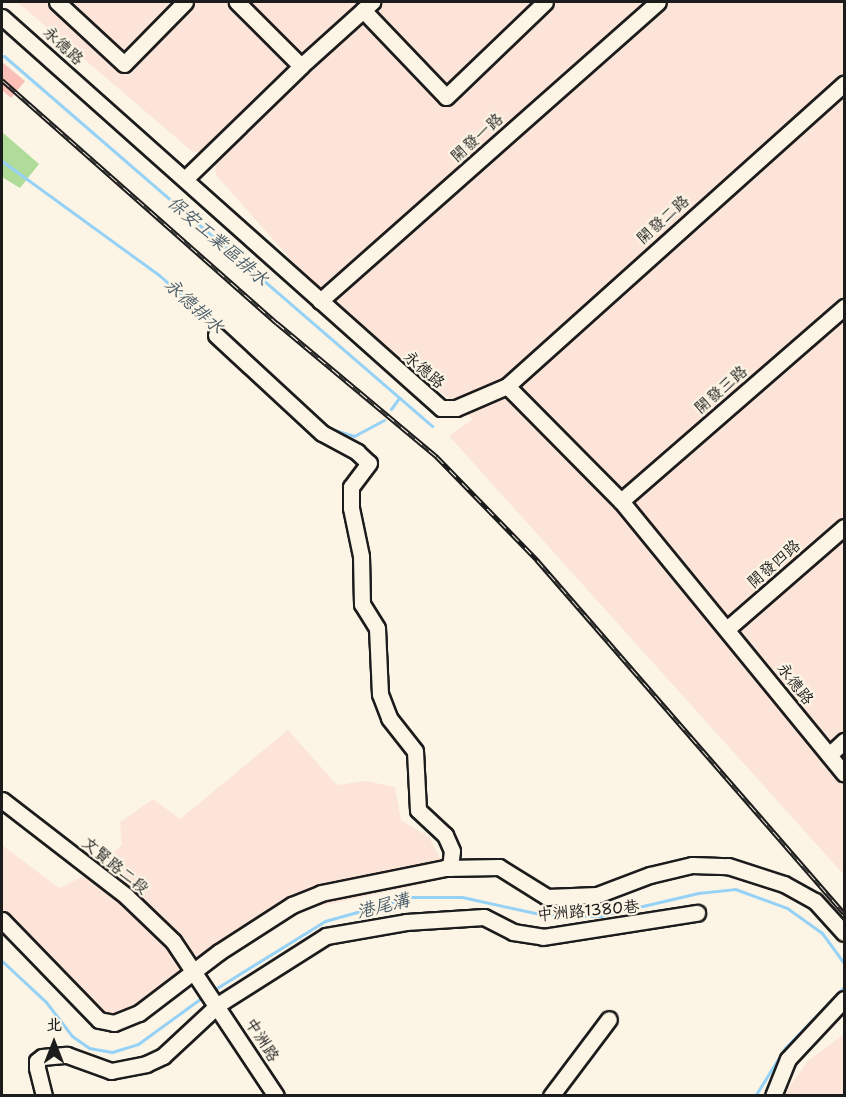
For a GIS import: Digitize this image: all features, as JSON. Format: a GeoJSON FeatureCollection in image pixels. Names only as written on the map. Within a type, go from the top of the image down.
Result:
{"type":"FeatureCollection","features":[{"type":"Feature","properties":{"kind":"street"},"geometry":{"type":"LineString","coordinates":[[57,2],[124,63],[185,2]]}},
{"type":"Feature","properties":{"kind":"street"},"geometry":{"type":"LineString","coordinates":[[237,2],[300,66]]}},
{"type":"Feature","properties":{"kind":"street"},"geometry":{"type":"LineString","coordinates":[[185,179],[300,66],[367,6],[446,97],[545,2]]}},
{"type":"Feature","properties":{"kind":"street","name":"開發一路"},"geometry":{"type":"LineString","coordinates":[[320,301],[658,2]]}},
{"type":"Feature","properties":{"kind":"street","name":"永德路"},"geometry":{"type":"LineString","coordinates":[[2,17],[441,408],[456,408],[507,386],[621,501],[728,628],[844,773]]}},
{"type":"Feature","properties":{"kind":"street","name":"開發二路"},"geometry":{"type":"LineString","coordinates":[[507,386],[844,84]]}},
{"type":"Feature","properties":{"kind":"street","name":"開發三路"},"geometry":{"type":"LineString","coordinates":[[621,501],[844,307]]}},
{"type":"Feature","properties":{"kind":"street"},"geometry":{"type":"LineString","coordinates":[[216,335],[322,433],[357,452],[369,463],[351,487],[351,507],[361,556],[363,604],[377,628],[380,694],[389,718],[415,751],[418,810],[445,835],[452,851],[450,868]]}},
{"type":"Feature","properties":{"kind":"street","name":"開發四路"},"geometry":{"type":"LineString","coordinates":[[728,628],[844,527]]}},
{"type":"Feature","properties":{"kind":"street"},"geometry":{"type":"LineString","coordinates":[[829,755],[844,741]]}},
{"type":"Feature","properties":{"kind":"street","name":"文賢路二段"},"geometry":{"type":"LineString","coordinates":[[2,800],[126,896],[173,941],[219,1004]]}},
{"type":"Feature","properties":{"kind":"street"},"geometry":{"type":"LineString","coordinates":[[2,920],[99,1020],[114,1023],[139,1013],[252,929],[321,893],[450,868],[498,867],[547,897],[597,895],[650,875],[692,865],[728,866],[784,884],[815,901],[844,933]]}},
{"type":"Feature","properties":{"kind":"street","name":"中洲路1380巷"},"geometry":{"type":"LineString","coordinates":[[44,1095],[37,1068],[37,1060],[42,1057],[67,1055],[111,1071],[146,1064],[163,1056],[219,1004],[312,942],[337,934],[406,922],[484,917],[513,932],[543,937],[697,913]]}},
{"type":"Feature","properties":{"kind":"street"},"geometry":{"type":"LineString","coordinates":[[773,1095],[788,1059],[844,999]]}},
{"type":"Feature","properties":{"kind":"street","name":"中洲路"},"geometry":{"type":"LineString","coordinates":[[219,1004],[276,1095]]}},
{"type":"Feature","properties":{"kind":"street"},"geometry":{"type":"LineString","coordinates":[[551,1095],[609,1019]]}},
{"type":"Feature","properties":{"kind":"shaded area"},"geometry":{"type":"Polygon","coordinates":[[[17,2],[844,2],[844,875],[449,436],[473,419],[307,278],[216,175],[214,150],[193,152],[17,2]]]}},
{"type":"Feature","properties":{"kind":"shaded area"},"geometry":{"type":"Polygon","coordinates":[[[288,730],[337,785],[366,781],[395,787],[401,820],[429,837],[445,868],[423,884],[287,913],[162,1006],[119,1033],[87,1020],[55,978],[2,934],[2,845],[59,888],[88,874],[122,845],[120,822],[153,799],[180,819],[288,730]]]}},
{"type":"Feature","properties":{"kind":"shaded area"},"geometry":{"type":"Polygon","coordinates":[[[844,1034],[844,1095],[783,1095],[809,1060],[844,1034]]]}},
{"type":"Feature","properties":{"kind":"green space"},"geometry":{"type":"Polygon","coordinates":[[[2,132],[39,164],[20,188],[2,177],[2,132]]]}},
{"type":"Feature","properties":{"kind":"building"},"geometry":{"type":"Polygon","coordinates":[[[2,62],[25,81],[11,98],[2,90],[2,62]]]}},
{"type":"Feature","properties":{"kind":"waterway","name":"保安工業區排水"},"geometry":{"type":"LineString","coordinates":[[4,56],[432,426]]}},
{"type":"Feature","properties":{"kind":"waterway","name":"永德排水"},"geometry":{"type":"LineString","coordinates":[[2,161],[159,275],[223,332]]}},
{"type":"Feature","properties":{"kind":"waterway","name":"永德排水"},"geometry":{"type":"LineString","coordinates":[[391,409],[399,398]]}},
{"type":"Feature","properties":{"kind":"waterway","name":"永德排水"},"geometry":{"type":"LineString","coordinates":[[316,418],[331,429],[354,436],[384,420]]}},
{"type":"Feature","properties":{"kind":"waterway","name":"港尾溝"},"geometry":{"type":"LineString","coordinates":[[212,991],[325,921],[411,897],[462,897],[544,915],[600,916],[698,893],[735,889],[787,908],[822,933],[844,963]]}},
{"type":"Feature","properties":{"kind":"waterway","name":"港尾溝"},"geometry":{"type":"LineString","coordinates":[[2,961],[46,1002],[72,1036],[89,1048],[112,1052],[138,1044],[204,996]]}},
{"type":"Feature","properties":{"kind":"waterway","name":"港尾溝"},"geometry":{"type":"LineString","coordinates":[[755,1096],[785,1048],[844,987]]}},
{"type":"Feature","properties":{"kind":"railway"},"geometry":{"type":"LineString","coordinates":[[2,80],[277,323],[437,457],[537,560],[844,913]]}}]}
